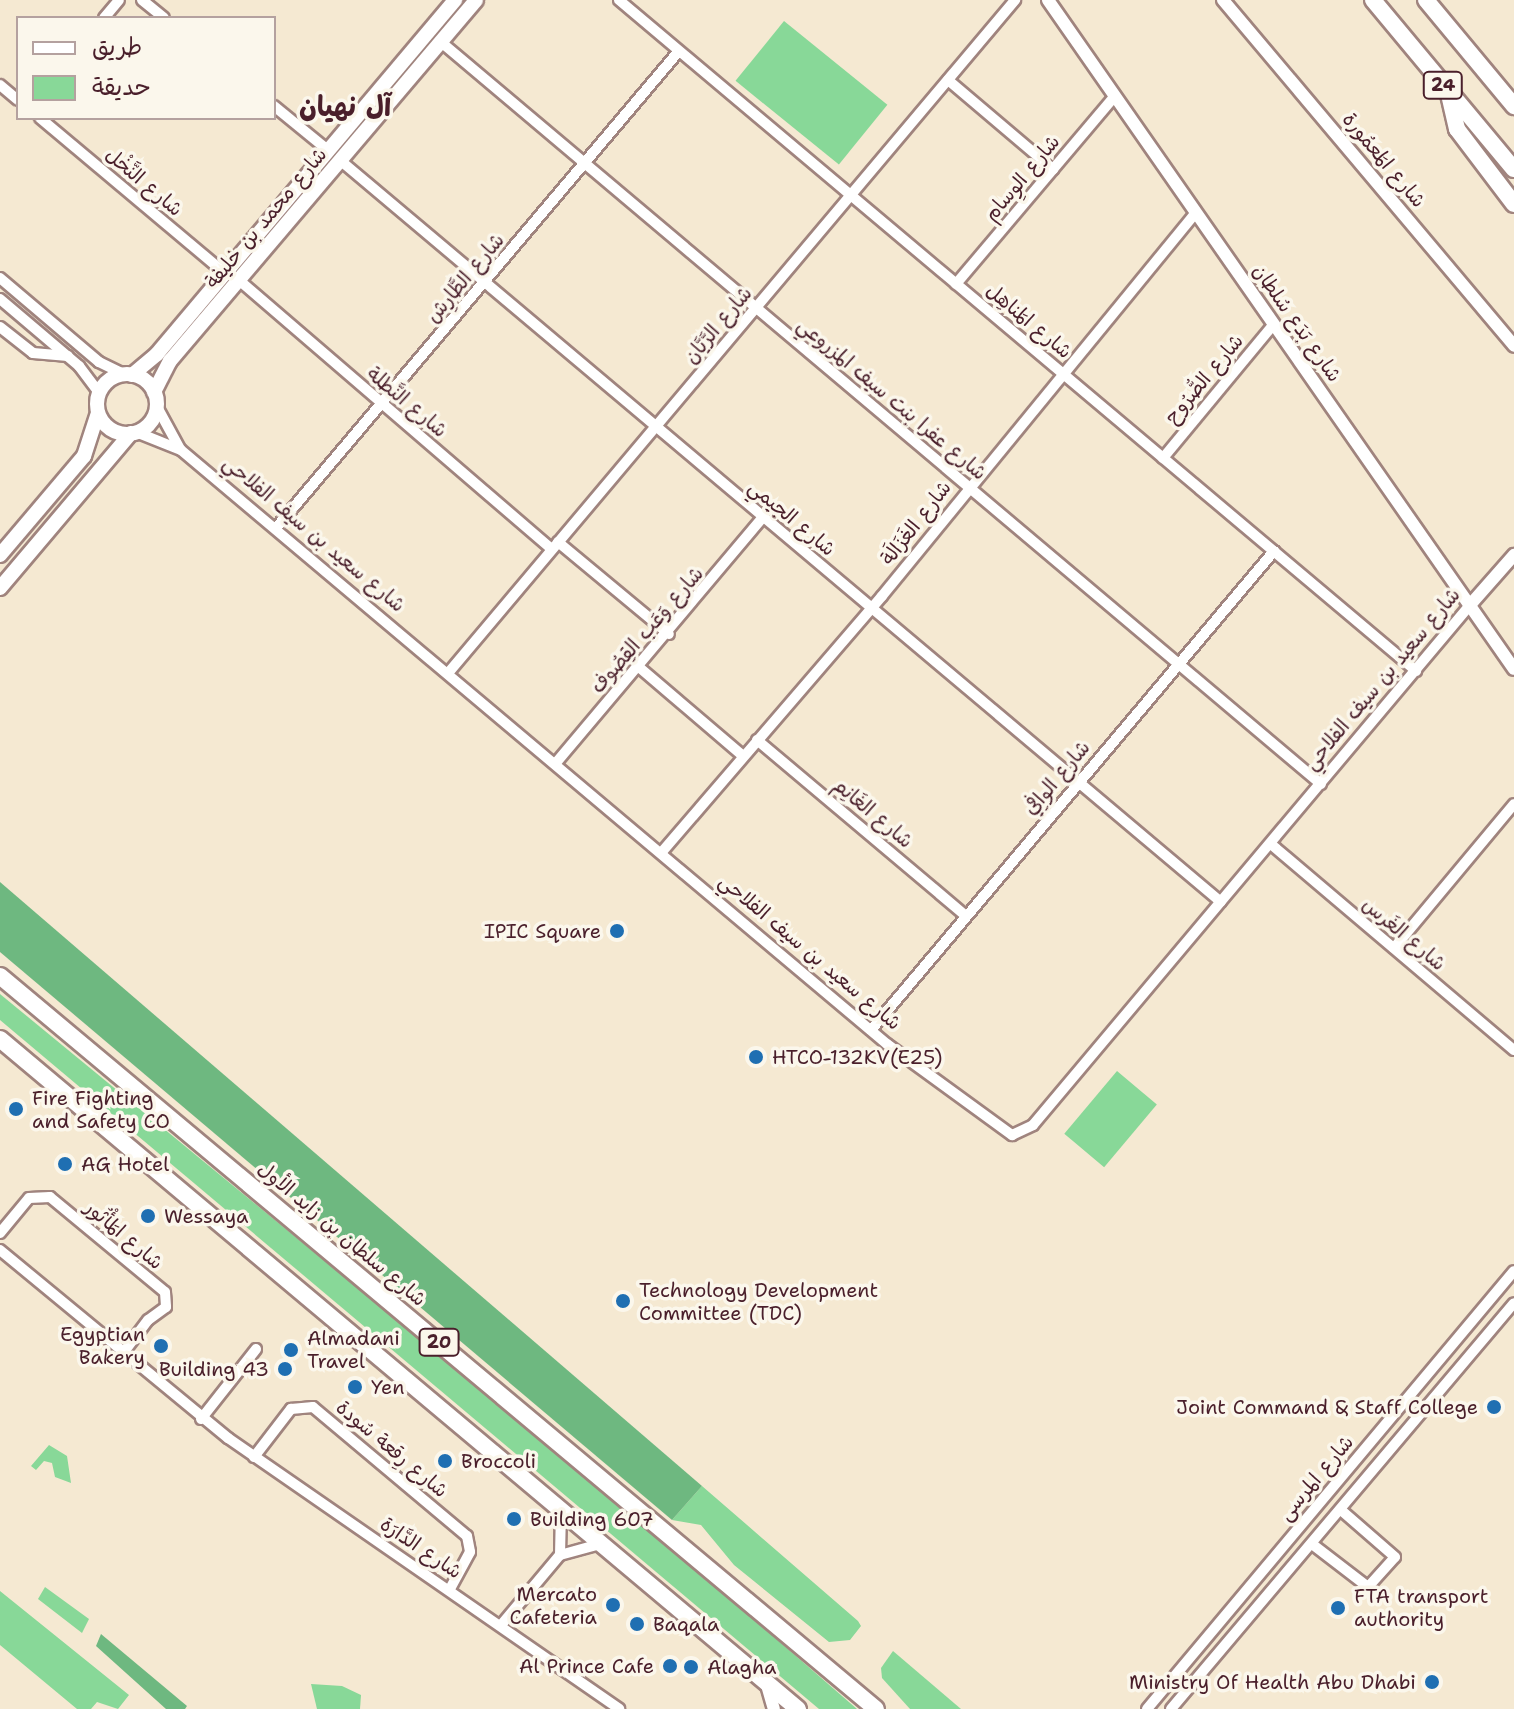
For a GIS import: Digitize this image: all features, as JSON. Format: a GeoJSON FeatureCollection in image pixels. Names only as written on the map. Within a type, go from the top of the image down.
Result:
{"type":"FeatureCollection","features":[{"type":"Feature","properties":{"kind":"main road","name":"شارع محمد بن خليفة"},"geometry":{"type":"LineString","coordinates":[[128,374],[157,354],[455,0]]}},
{"type":"Feature","properties":{"kind":"main road","name":"شارع محمد بن خليفة"},"geometry":{"type":"LineString","coordinates":[[155,399],[168,363],[476,0]]}},
{"type":"Feature","properties":{"kind":"main road","name":"24"},"geometry":{"type":"LineString","coordinates":[[1373,0],[1514,169]]}},
{"type":"Feature","properties":{"kind":"main road","name":"24"},"geometry":{"type":"LineString","coordinates":[[1426,0],[1514,106]]}},
{"type":"Feature","properties":{"kind":"main road"},"geometry":{"type":"LineString","coordinates":[[1448,90],[1457,129],[1514,204]]}},
{"type":"Feature","properties":{"kind":"main road"},"geometry":{"type":"LineString","coordinates":[[0,555],[84,456],[98,413],[99,393],[113,377],[128,374],[155,399],[150,422],[134,432],[0,588]]}},
{"type":"Feature","properties":{"kind":"main road"},"geometry":{"type":"LineString","coordinates":[[98,413],[115,431],[134,432]]}},
{"type":"Feature","properties":{"kind":"main road","name":"شارع سلطان بن زايد الأول"},"geometry":{"type":"LineString","coordinates":[[0,976],[876,1709]]}},
{"type":"Feature","properties":{"kind":"main road","name":"20"},"geometry":{"type":"LineString","coordinates":[[1,1040],[798,1709]]}},
{"type":"Feature","properties":{"kind":"street"},"geometry":{"type":"LineString","coordinates":[[106,16],[119,0]]}},
{"type":"Feature","properties":{"kind":"street"},"geometry":{"type":"LineString","coordinates":[[142,0],[162,16]]}},
{"type":"Feature","properties":{"kind":"street","name":"شارع المَناهِل"},"geometry":{"type":"LineString","coordinates":[[619,0],[1416,671]]}},
{"type":"Feature","properties":{"kind":"street","name":"شارع الرَّيَّان"},"geometry":{"type":"LineString","coordinates":[[449,672],[1015,0]]}},
{"type":"Feature","properties":{"kind":"street","name":"شارع بَدَع سُلطان"},"geometry":{"type":"LineString","coordinates":[[1048,0],[1514,669]]}},
{"type":"Feature","properties":{"kind":"street","name":"شارع المَعمُورة"},"geometry":{"type":"LineString","coordinates":[[1223,0],[1514,346]]}},
{"type":"Feature","properties":{"kind":"street","name":"شارع عفرا بنت سيف المزروعي"},"geometry":{"type":"LineString","coordinates":[[441,42],[1321,784]]}},
{"type":"Feature","properties":{"kind":"street","name":"شارع الطَّارِش"},"geometry":{"type":"LineString","coordinates":[[276,528],[679,51]]}},
{"type":"Feature","properties":{"kind":"street"},"geometry":{"type":"LineString","coordinates":[[948,80],[1053,169]]}},
{"type":"Feature","properties":{"kind":"street"},"geometry":{"type":"LineString","coordinates":[[0,85],[16,98]]}},
{"type":"Feature","properties":{"kind":"street","name":"شارع الوِسام"},"geometry":{"type":"LineString","coordinates":[[956,284],[1115,96]]}},
{"type":"Feature","properties":{"kind":"street"},"geometry":{"type":"LineString","coordinates":[[276,108],[329,151]]}},
{"type":"Feature","properties":{"kind":"street","name":"شارع النَّخْل"},"geometry":{"type":"LineString","coordinates":[[42,120],[226,274]]}},
{"type":"Feature","properties":{"kind":"street","name":"شارع الجيمي"},"geometry":{"type":"LineString","coordinates":[[341,161],[1221,902]]}},
{"type":"Feature","properties":{"kind":"street","name":"شارع الغَزَالَة"},"geometry":{"type":"LineString","coordinates":[[661,853],[871,608],[967,486],[1196,213]]}},
{"type":"Feature","properties":{"kind":"street"},"geometry":{"type":"LineString","coordinates":[[0,278],[99,362],[128,374]]}},
{"type":"Feature","properties":{"kind":"street","name":"شارع النَّطلة"},"geometry":{"type":"LineString","coordinates":[[240,281],[382,405],[669,634]]}},
{"type":"Feature","properties":{"kind":"street"},"geometry":{"type":"LineString","coordinates":[[0,299],[68,356],[99,393]]}},
{"type":"Feature","properties":{"kind":"street","name":"شارع الصُّرُوح"},"geometry":{"type":"LineString","coordinates":[[1163,458],[1274,324]]}},
{"type":"Feature","properties":{"kind":"street"},"geometry":{"type":"LineString","coordinates":[[0,327],[33,353],[68,356]]}},
{"type":"Feature","properties":{"kind":"street","name":"شارع سعيد بن سيف الفلاحي"},"geometry":{"type":"LineString","coordinates":[[155,399],[181,450]]}},
{"type":"Feature","properties":{"kind":"street","name":"شارع سعيد بن سيف الفلاحي"},"geometry":{"type":"LineString","coordinates":[[134,432],[181,450],[449,672],[871,1030],[1000,1129],[1019,1135],[1030,1129],[1514,555]]}},
{"type":"Feature","properties":{"kind":"street","name":"شارع وَعَب القِصُوف"},"geometry":{"type":"LineString","coordinates":[[555,764],[669,634],[763,517]]}},
{"type":"Feature","properties":{"kind":"street","name":"شارع الوافِي"},"geometry":{"type":"LineString","coordinates":[[871,1030],[1274,551]]}},
{"type":"Feature","properties":{"kind":"street"},"geometry":{"type":"LineString","coordinates":[[640,668],[743,756]]}},
{"type":"Feature","properties":{"kind":"street","name":"شارع الغَانِم"},"geometry":{"type":"LineString","coordinates":[[757,740],[965,915]]}},
{"type":"Feature","properties":{"kind":"street"},"geometry":{"type":"LineString","coordinates":[[1394,948],[1514,804]]}},
{"type":"Feature","properties":{"kind":"street","name":"شارع الغَرس"},"geometry":{"type":"LineString","coordinates":[[1272,845],[1514,1050]]}},
{"type":"Feature","properties":{"kind":"street","name":"شارع المَأْثُور"},"geometry":{"type":"LineString","coordinates":[[0,1233],[29,1198],[50,1197],[165,1292],[166,1307],[148,1320],[123,1353]]}},
{"type":"Feature","properties":{"kind":"street","name":"شارع الدَّارَة"},"geometry":{"type":"LineString","coordinates":[[0,1250],[201,1419],[502,1624],[619,1709]]}},
{"type":"Feature","properties":{"kind":"street","name":"شارع المرسى"},"geometry":{"type":"LineString","coordinates":[[1147,1709],[1514,1271]]}},
{"type":"Feature","properties":{"kind":"street","name":"شارع المرسى"},"geometry":{"type":"LineString","coordinates":[[1171,1709],[1514,1303]]}},
{"type":"Feature","properties":{"kind":"street"},"geometry":{"type":"LineString","coordinates":[[201,1419],[256,1349]]}},
{"type":"Feature","properties":{"kind":"street"},"geometry":{"type":"LineString","coordinates":[[1426,1408],[1427,1399],[1454,1365],[1443,1354]]}},
{"type":"Feature","properties":{"kind":"street","name":"شارع رِقعة سُودة"},"geometry":{"type":"LineString","coordinates":[[254,1457],[291,1409],[313,1407],[467,1536],[470,1552],[450,1589]]}},
{"type":"Feature","properties":{"kind":"street"},"geometry":{"type":"LineString","coordinates":[[1312,1544],[1368,1587],[1395,1557],[1341,1510]]}},
{"type":"Feature","properties":{"kind":"street"},"geometry":{"type":"LineString","coordinates":[[560,1555],[561,1512]]}},
{"type":"Feature","properties":{"kind":"street"},"geometry":{"type":"LineString","coordinates":[[502,1624],[560,1555],[602,1544]]}},
{"type":"Feature","properties":{"kind":"street"},"geometry":{"type":"LineString","coordinates":[[1249,1587],[1263,1601]]}},
{"type":"Feature","properties":{"kind":"street"},"geometry":{"type":"LineString","coordinates":[[1209,1634],[1223,1646]]}},
{"type":"Feature","properties":{"kind":"street"},"geometry":{"type":"LineString","coordinates":[[766,1682],[774,1709]]}},
{"type":"Feature","properties":{"kind":"green space"},"geometry":{"type":"Polygon","coordinates":[[[784,21],[887,105],[839,165],[736,81],[784,21]]]}},
{"type":"Feature","properties":{"kind":"green space"},"geometry":{"type":"Polygon","coordinates":[[[0,882],[702,1486],[672,1520],[0,952],[0,882]]]}},
{"type":"Feature","properties":{"kind":"green space"},"geometry":{"type":"Polygon","coordinates":[[[0,994],[630,1512],[857,1709],[819,1709],[0,1020],[0,994]]]}},
{"type":"Feature","properties":{"kind":"green space"},"geometry":{"type":"Polygon","coordinates":[[[1117,1071],[1157,1104],[1104,1167],[1064,1134],[1117,1071]]]}},
{"type":"Feature","properties":{"kind":"green space"},"geometry":{"type":"Polygon","coordinates":[[[49,1445],[67,1456],[71,1483],[55,1477],[52,1463],[44,1461],[36,1470],[31,1466],[49,1445]]]}},
{"type":"Feature","properties":{"kind":"green space"},"geometry":{"type":"Polygon","coordinates":[[[702,1486],[858,1621],[861,1626],[850,1640],[829,1642],[734,1565],[701,1525],[672,1520],[702,1486]]]}},
{"type":"Feature","properties":{"kind":"green space"},"geometry":{"type":"Polygon","coordinates":[[[45,1587],[89,1619],[82,1633],[38,1599],[45,1587]]]}},
{"type":"Feature","properties":{"kind":"green space"},"geometry":{"type":"Polygon","coordinates":[[[0,1591],[129,1695],[118,1709],[97,1702],[91,1709],[77,1709],[0,1645],[0,1591]]]}},
{"type":"Feature","properties":{"kind":"green space"},"geometry":{"type":"Polygon","coordinates":[[[101,1634],[187,1706],[185,1709],[166,1709],[96,1646],[101,1634]]]}},
{"type":"Feature","properties":{"kind":"green space"},"geometry":{"type":"Polygon","coordinates":[[[893,1651],[961,1709],[910,1709],[882,1678],[881,1668],[893,1651]]]}},
{"type":"Feature","properties":{"kind":"green space"},"geometry":{"type":"Polygon","coordinates":[[[311,1684],[342,1686],[361,1695],[360,1709],[317,1709],[311,1684]]]}},
{"type":"Feature","properties":{"kind":"place","name":"IPIC Square"},"geometry":{"type":"Point","coordinates":[617,931]}},
{"type":"Feature","properties":{"kind":"place","name":"HTCO-132KV(E25)"},"geometry":{"type":"Point","coordinates":[756,1057]}},
{"type":"Feature","properties":{"kind":"place","name":"Fire Fighting and Safety CO"},"geometry":{"type":"Point","coordinates":[16,1109]}},
{"type":"Feature","properties":{"kind":"place","name":"AG Hotel"},"geometry":{"type":"Point","coordinates":[65,1164]}},
{"type":"Feature","properties":{"kind":"place","name":"Wessaya"},"geometry":{"type":"Point","coordinates":[148,1216]}},
{"type":"Feature","properties":{"kind":"place","name":"Technology Development Committee (TDC)"},"geometry":{"type":"Point","coordinates":[623,1301]}},
{"type":"Feature","properties":{"kind":"place","name":"Egyptian Bakery"},"geometry":{"type":"Point","coordinates":[161,1346]}},
{"type":"Feature","properties":{"kind":"place","name":"Almadani Travel"},"geometry":{"type":"Point","coordinates":[291,1350]}},
{"type":"Feature","properties":{"kind":"place","name":"Building 43"},"geometry":{"type":"Point","coordinates":[285,1369]}},
{"type":"Feature","properties":{"kind":"place","name":"Yen"},"geometry":{"type":"Point","coordinates":[355,1387]}},
{"type":"Feature","properties":{"kind":"place","name":"Joint Command & Staff College"},"geometry":{"type":"Point","coordinates":[1494,1407]}},
{"type":"Feature","properties":{"kind":"place","name":"Broccoli"},"geometry":{"type":"Point","coordinates":[445,1461]}},
{"type":"Feature","properties":{"kind":"place","name":"Building 607"},"geometry":{"type":"Point","coordinates":[514,1519]}},
{"type":"Feature","properties":{"kind":"place","name":"Mercato Cafeteria"},"geometry":{"type":"Point","coordinates":[613,1605]}},
{"type":"Feature","properties":{"kind":"place","name":"FTA transport authority"},"geometry":{"type":"Point","coordinates":[1338,1608]}},
{"type":"Feature","properties":{"kind":"place","name":"Baqala"},"geometry":{"type":"Point","coordinates":[637,1624]}},
{"type":"Feature","properties":{"kind":"place","name":"Al Prince Cafe"},"geometry":{"type":"Point","coordinates":[670,1666]}},
{"type":"Feature","properties":{"kind":"place","name":"Alagha"},"geometry":{"type":"Point","coordinates":[691,1667]}},
{"type":"Feature","properties":{"kind":"place","name":"Ministry Of Health Abu Dhabi"},"geometry":{"type":"Point","coordinates":[1432,1682]}},
{"type":"Feature","properties":{"kind":"district","name":"آل نهيان"},"geometry":{"type":"Point","coordinates":[345,106]}}]}
